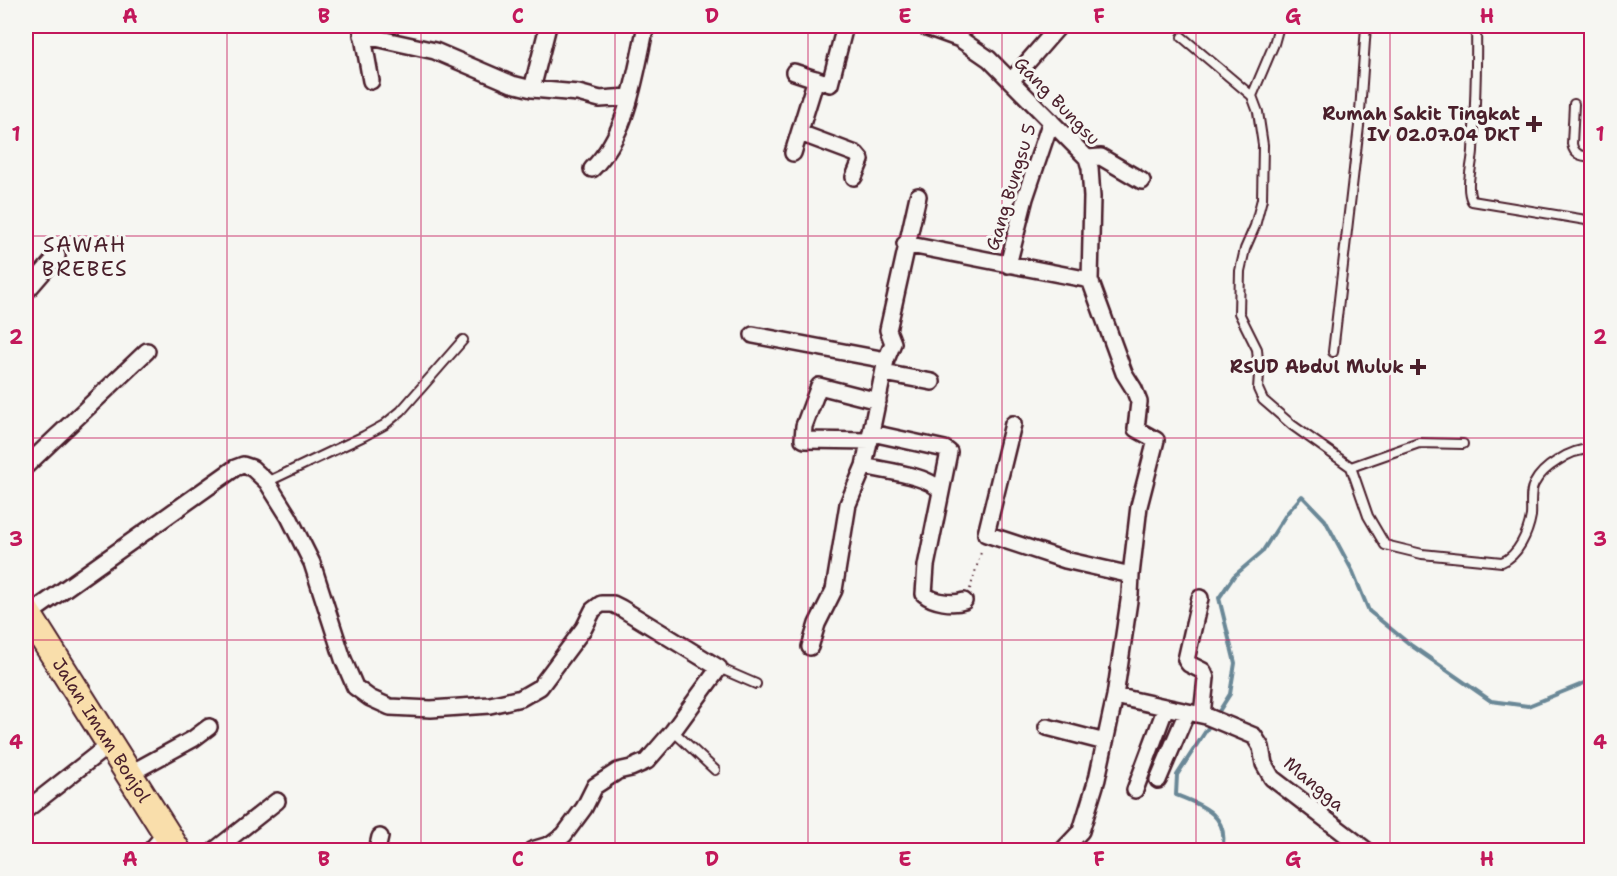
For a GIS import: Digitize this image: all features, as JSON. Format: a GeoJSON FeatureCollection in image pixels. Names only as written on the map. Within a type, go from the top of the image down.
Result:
{"type":"FeatureCollection","features":[{"type":"Feature","properties":{"kind":"highway","name":"Jalan Imam Bonjol"},"geometry":{"type":"LineString","coordinates":[[27,613],[129,774],[165,845]]}},
{"type":"Feature","properties":{"kind":"street"},"geometry":{"type":"LineString","coordinates":[[532,89],[547,26]]}},
{"type":"Feature","properties":{"kind":"street"},"geometry":{"type":"LineString","coordinates":[[592,169],[602,159],[623,120],[646,26]]}},
{"type":"Feature","properties":{"kind":"street"},"geometry":{"type":"LineString","coordinates":[[794,72],[830,84],[845,26]]}},
{"type":"Feature","properties":{"kind":"street","name":"Gang Bungsu"},"geometry":{"type":"LineString","coordinates":[[924,26],[950,30],[989,59],[1087,158],[1092,197],[1089,280],[1124,373],[1139,402],[1136,429],[1156,440],[1139,506],[1131,574]]}},
{"type":"Feature","properties":{"kind":"street"},"geometry":{"type":"LineString","coordinates":[[1011,81],[1059,26]]}},
{"type":"Feature","properties":{"kind":"street"},"geometry":{"type":"LineString","coordinates":[[371,81],[362,30],[435,51],[512,84],[532,89],[578,93],[600,99],[629,97]]}},
{"type":"Feature","properties":{"kind":"street"},"geometry":{"type":"LineString","coordinates":[[794,153],[816,80]]}},
{"type":"Feature","properties":{"kind":"street"},"geometry":{"type":"LineString","coordinates":[[600,99],[623,120]]}},
{"type":"Feature","properties":{"kind":"street","name":"Gang Bungsu 5"},"geometry":{"type":"LineString","coordinates":[[1008,265],[1025,198],[1051,121]]}},
{"type":"Feature","properties":{"kind":"street"},"geometry":{"type":"LineString","coordinates":[[800,133],[856,154],[861,160],[854,177]]}},
{"type":"Feature","properties":{"kind":"street"},"geometry":{"type":"LineString","coordinates":[[1087,158],[1101,157],[1142,181]]}},
{"type":"Feature","properties":{"kind":"street"},"geometry":{"type":"LineString","coordinates":[[810,647],[834,590],[848,504],[864,466],[871,437],[885,366],[893,343],[888,330],[905,244],[918,196]]}},
{"type":"Feature","properties":{"kind":"street"},"geometry":{"type":"LineString","coordinates":[[905,244],[1089,280]]}},
{"type":"Feature","properties":{"kind":"street"},"geometry":{"type":"LineString","coordinates":[[26,292],[57,256]]}},
{"type":"Feature","properties":{"kind":"street"},"geometry":{"type":"LineString","coordinates":[[753,335],[885,366],[932,382]]}},
{"type":"Feature","properties":{"kind":"street"},"geometry":{"type":"LineString","coordinates":[[26,466],[147,351]]}},
{"type":"Feature","properties":{"kind":"street"},"geometry":{"type":"LineString","coordinates":[[878,401],[819,386],[804,426],[803,439],[871,437],[945,449],[949,452],[923,589],[928,598],[960,603],[964,601]]}},
{"type":"Feature","properties":{"kind":"street"},"geometry":{"type":"LineString","coordinates":[[1014,424],[986,534],[1065,560],[1131,574],[1115,696],[1097,779],[1081,831],[1063,850]]}},
{"type":"Feature","properties":{"kind":"street"},"geometry":{"type":"LineString","coordinates":[[27,613],[235,468],[243,465],[252,468],[267,482],[289,517],[312,563],[343,659],[355,687],[370,698],[390,707],[431,709],[490,705],[521,698],[540,687],[584,628],[593,610],[601,604],[613,604],[621,608],[719,668],[673,731],[647,761],[618,771],[595,786],[584,808],[564,835],[552,843],[532,850]]}},
{"type":"Feature","properties":{"kind":"street"},"geometry":{"type":"LineString","coordinates":[[864,466],[926,480],[938,486],[941,492]]}},
{"type":"Feature","properties":{"kind":"street"},"geometry":{"type":"LineString","coordinates":[[1158,780],[1199,714],[1206,678],[1203,671],[1186,660],[1200,598]]}},
{"type":"Feature","properties":{"kind":"street","name":"Mangga"},"geometry":{"type":"LineString","coordinates":[[1115,696],[1199,714],[1254,736],[1261,747],[1264,764],[1272,778],[1366,850]]}},
{"type":"Feature","properties":{"kind":"street"},"geometry":{"type":"LineString","coordinates":[[1136,790],[1167,707]]}},
{"type":"Feature","properties":{"kind":"street"},"geometry":{"type":"LineString","coordinates":[[129,774],[193,739],[209,727]]}},
{"type":"Feature","properties":{"kind":"street"},"geometry":{"type":"LineString","coordinates":[[1047,727],[1105,742]]}},
{"type":"Feature","properties":{"kind":"street"},"geometry":{"type":"LineString","coordinates":[[26,810],[110,744]]}},
{"type":"Feature","properties":{"kind":"street"},"geometry":{"type":"LineString","coordinates":[[215,850],[277,801]]}},
{"type":"Feature","properties":{"kind":"lane"},"geometry":{"type":"LineString","coordinates":[[1252,96],[1274,44],[1279,26]]}},
{"type":"Feature","properties":{"kind":"lane"},"geometry":{"type":"LineString","coordinates":[[1333,352],[1359,126],[1366,26]]}},
{"type":"Feature","properties":{"kind":"lane"},"geometry":{"type":"LineString","coordinates":[[1476,26],[1477,78],[1469,195],[1472,201],[1592,221]]}},
{"type":"Feature","properties":{"kind":"lane"},"geometry":{"type":"LineString","coordinates":[[1182,37],[1252,96],[1258,112],[1263,145],[1262,199],[1240,271],[1239,313],[1257,349],[1258,389],[1263,400],[1292,425],[1351,467],[1368,516],[1384,545],[1422,554],[1502,562],[1510,559],[1517,552],[1530,519],[1533,486],[1544,469],[1564,456],[1592,449]]}},
{"type":"Feature","properties":{"kind":"lane"},"geometry":{"type":"LineString","coordinates":[[1574,104],[1573,150],[1576,154],[1592,157]]}},
{"type":"Feature","properties":{"kind":"lane"},"geometry":{"type":"LineString","coordinates":[[267,482],[384,425],[401,411],[463,340]]}},
{"type":"Feature","properties":{"kind":"lane"},"geometry":{"type":"LineString","coordinates":[[1351,467],[1419,443],[1463,444]]}},
{"type":"Feature","properties":{"kind":"lane"},"geometry":{"type":"LineString","coordinates":[[719,668],[756,684]]}},
{"type":"Feature","properties":{"kind":"lane"},"geometry":{"type":"LineString","coordinates":[[673,731],[715,770]]}},
{"type":"Feature","properties":{"kind":"path"},"geometry":{"type":"LineString","coordinates":[[964,601],[968,595],[986,534]]}},
{"type":"Feature","properties":{"kind":"waterway"},"geometry":{"type":"LineString","coordinates":[[1216,716],[1230,694],[1235,663],[1219,598],[1234,576],[1262,552],[1287,513],[1302,496],[1325,520],[1353,572],[1369,611],[1412,646],[1491,701],[1528,706],[1592,680]]}},
{"type":"Feature","properties":{"kind":"waterway"},"geometry":{"type":"LineString","coordinates":[[1211,723],[1177,775],[1176,795],[1205,808],[1218,821],[1222,829],[1222,850]]}},
{"type":"Feature","properties":{"kind":"place","name":"Rumah Sakit Tingkat IV 02.07.04 DKT"},"geometry":{"type":"Point","coordinates":[1534,124]}},
{"type":"Feature","properties":{"kind":"place","name":"RSUD Abdul Muluk"},"geometry":{"type":"Point","coordinates":[1418,367]}},
{"type":"Feature","properties":{"kind":"district","name":"SAWAH BREBES"},"geometry":{"type":"Point","coordinates":[85,257]}}]}
